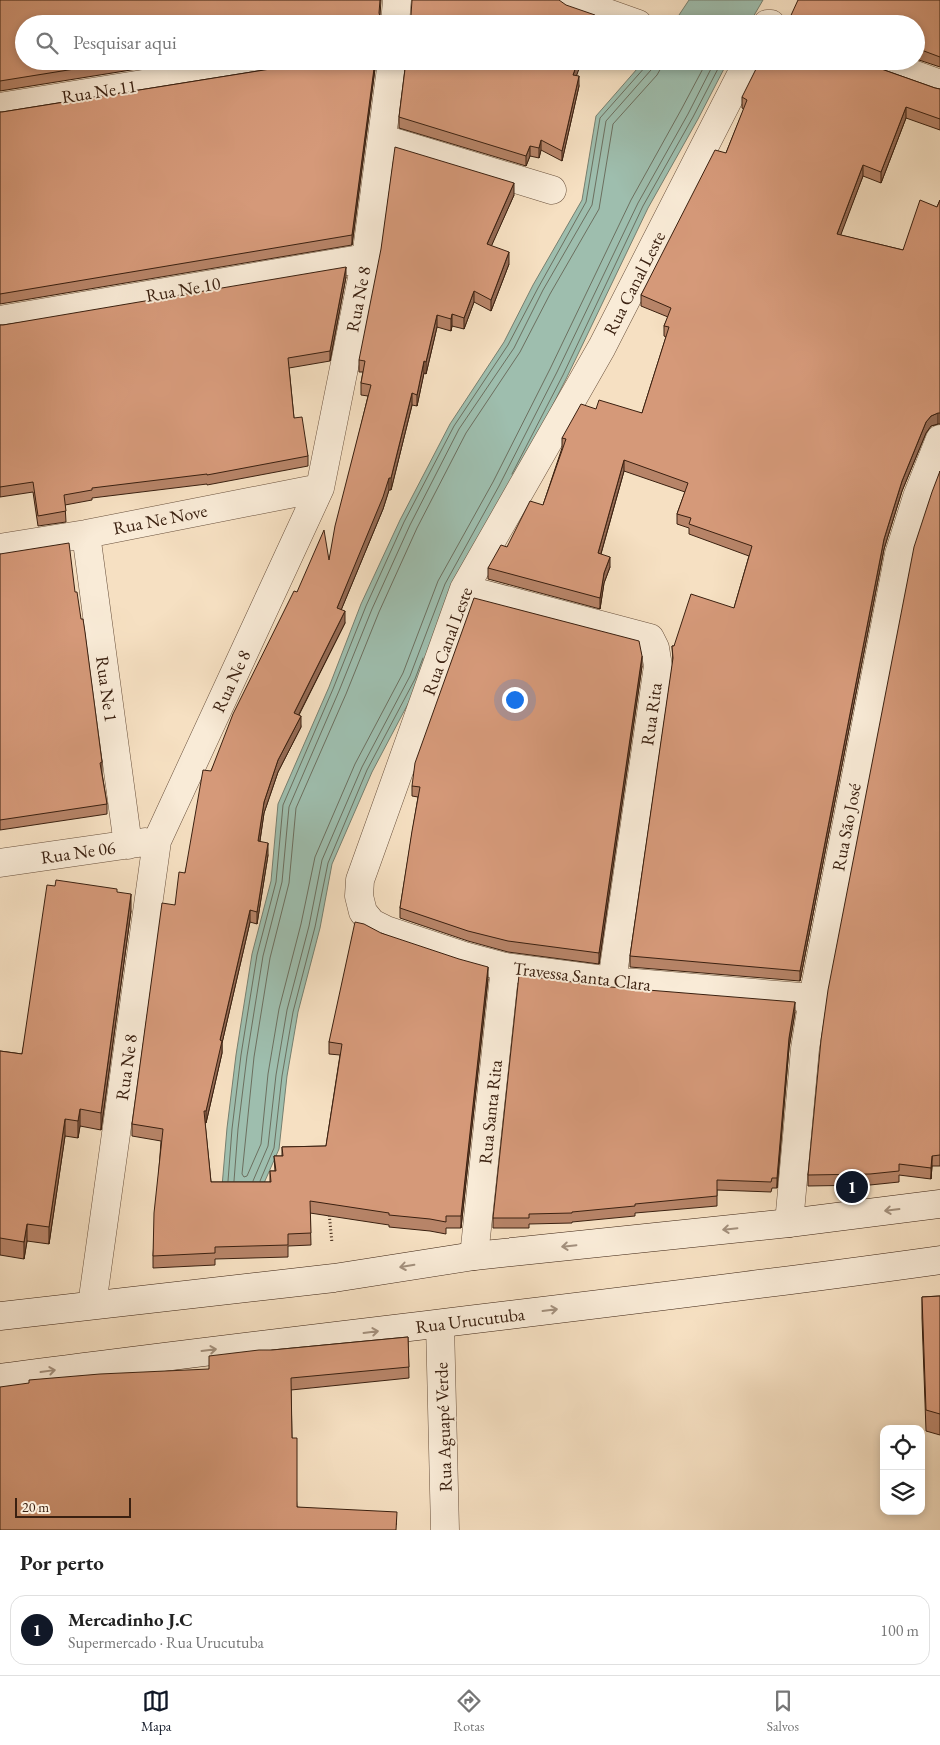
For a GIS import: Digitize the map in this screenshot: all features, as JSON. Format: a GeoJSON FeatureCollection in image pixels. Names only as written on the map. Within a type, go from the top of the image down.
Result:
{"type":"FeatureCollection","features":[{"type":"Feature","properties":{"kind":"street"},"geometry":{"type":"LineString","coordinates":[[396,15],[397,0]]}},
{"type":"Feature","properties":{"kind":"street"},"geometry":{"type":"LineString","coordinates":[[571,0],[613,15]]}},
{"type":"Feature","properties":{"kind":"street","name":"Rua Ne 11"},"geometry":{"type":"LineString","coordinates":[[0,107],[231,70]]}},
{"type":"Feature","properties":{"kind":"street","name":"Rua Ne 8"},"geometry":{"type":"LineString","coordinates":[[92,1305],[157,841],[320,488],[366,258],[391,70]]}},
{"type":"Feature","properties":{"kind":"street","name":"Rua Canal Leste"},"geometry":{"type":"LineString","coordinates":[[363,912],[359,896],[360,880],[464,589],[602,347],[743,70]]}},
{"type":"Feature","properties":{"kind":"street"},"geometry":{"type":"LineString","coordinates":[[901,70],[940,84]]}},
{"type":"Feature","properties":{"kind":"street"},"geometry":{"type":"LineString","coordinates":[[383,139],[552,190]]}},
{"type":"Feature","properties":{"kind":"street","name":"Rua Ne 10"},"geometry":{"type":"LineString","coordinates":[[0,320],[366,258]]}},
{"type":"Feature","properties":{"kind":"street","name":"Rua São José"},"geometry":{"type":"LineString","coordinates":[[789,1223],[805,1049],[813,998],[899,554],[917,497],[940,439]]}},
{"type":"Feature","properties":{"kind":"street","name":"Rua Ne Nove"},"geometry":{"type":"LineString","coordinates":[[0,548],[86,534],[320,488]]}},
{"type":"Feature","properties":{"kind":"street","name":"Rua Ne 1"},"geometry":{"type":"LineString","coordinates":[[86,534],[128,845]]}},
{"type":"Feature","properties":{"kind":"street","name":"Rua Rita"},"geometry":{"type":"LineString","coordinates":[[464,589],[650,638],[655,648],[658,666],[612,981]]}},
{"type":"Feature","properties":{"kind":"street","name":"Rua Ne 06"},"geometry":{"type":"LineString","coordinates":[[0,863],[157,841]]}},
{"type":"Feature","properties":{"kind":"street","name":"Travessa Santa Clara"},"geometry":{"type":"LineString","coordinates":[[363,912],[372,923],[386,930],[464,956],[506,967],[612,981],[813,998]]}},
{"type":"Feature","properties":{"kind":"street","name":"Rua Santa Rita"},"geometry":{"type":"LineString","coordinates":[[474,1256],[506,967]]}},
{"type":"Feature","properties":{"kind":"street"},"geometry":{"type":"LineString","coordinates":[[0,1316],[334,1278],[474,1256],[789,1223],[940,1204]]}},
{"type":"Feature","properties":{"kind":"street","name":"Rua Urucutuba"},"geometry":{"type":"LineString","coordinates":[[0,1378],[163,1356],[440,1324],[940,1260]]}},
{"type":"Feature","properties":{"kind":"street","name":"Rua Aguapé Verde"},"geometry":{"type":"LineString","coordinates":[[440,1324],[445,1530]]}},
{"type":"Feature","properties":{"kind":"path"},"geometry":{"type":"LineString","coordinates":[[329,1211],[334,1278]]}},
{"type":"Feature","properties":{"kind":"water"},"geometry":{"type":"Polygon","coordinates":[[[689,0],[763,0],[754,15],[679,15],[689,0]]]}},
{"type":"Feature","properties":{"kind":"water"},"geometry":{"type":"Polygon","coordinates":[[[636,70],[723,70],[648,208],[567,377],[509,491],[420,681],[372,772],[332,864],[320,928],[298,1012],[287,1076],[279,1149],[257,1199],[220,1210],[236,1055],[252,954],[271,881],[278,804],[329,687],[361,604],[400,520],[450,424],[504,342],[533,285],[582,200],[596,116],[636,70]]]}},
{"type":"Feature","properties":{"kind":"building"},"geometry":{"type":"Polygon","coordinates":[[[0,0],[380,0],[380,15],[15,15],[15,70],[68,70],[0,81],[0,0]]]}},
{"type":"Feature","properties":{"kind":"building"},"geometry":{"type":"Polygon","coordinates":[[[412,0],[559,0],[566,5],[595,15],[411,15],[412,0]]]}},
{"type":"Feature","properties":{"kind":"building"},"geometry":{"type":"Polygon","coordinates":[[[798,0],[940,0],[940,57],[925,51],[925,15],[791,15],[798,0]]]}},
{"type":"Feature","properties":{"kind":"building"},"geometry":{"type":"Polygon","coordinates":[[[264,70],[374,70],[352,235],[0,294],[0,112],[264,70]]]}},
{"type":"Feature","properties":{"kind":"building"},"geometry":{"type":"Polygon","coordinates":[[[405,70],[575,70],[573,75],[579,76],[562,151],[541,140],[539,148],[530,146],[526,156],[399,117],[405,70]]]}},
{"type":"Feature","properties":{"kind":"building"},"geometry":{"type":"Polygon","coordinates":[[[756,70],[884,70],[940,89],[940,119],[906,107],[881,172],[863,165],[837,234],[903,250],[920,200],[937,207],[940,200],[940,413],[931,416],[926,422],[902,481],[884,539],[800,971],[630,956],[673,658],[672,646],[674,646],[691,594],[734,608],[752,546],[689,524],[691,518],[677,514],[688,483],[624,460],[598,553],[610,557],[604,573],[600,598],[488,568],[501,545],[507,547],[530,501],[543,505],[566,439],[562,438],[581,404],[596,409],[599,400],[642,413],[669,327],[664,326],[671,308],[641,295],[715,150],[726,153],[747,100],[742,97],[756,70]]]}},
{"type":"Feature","properties":{"kind":"building"},"geometry":{"type":"Polygon","coordinates":[[[395,147],[514,183],[487,244],[509,252],[491,300],[474,291],[464,318],[452,314],[451,319],[437,315],[417,395],[412,393],[391,478],[389,478],[337,608],[345,611],[294,713],[301,716],[278,760],[264,802],[258,841],[268,843],[257,912],[250,910],[220,1040],[222,1041],[206,1111],[204,1111],[211,1182],[271,1182],[270,1171],[276,1171],[274,1156],[283,1156],[282,1147],[326,1146],[342,1044],[329,1042],[355,922],[364,924],[381,933],[488,967],[461,1216],[446,1216],[446,1222],[389,1215],[389,1213],[310,1201],[311,1233],[288,1234],[288,1245],[215,1247],[215,1253],[153,1256],[154,1213],[163,1129],[132,1124],[162,903],[175,905],[179,872],[185,873],[203,770],[211,771],[233,714],[294,591],[297,592],[324,530],[329,560],[335,526],[371,385],[361,383],[365,361],[359,360],[381,249],[395,147]]]}},
{"type":"Feature","properties":{"kind":"building"},"geometry":{"type":"Polygon","coordinates":[[[346,267],[330,351],[288,358],[294,418],[302,417],[308,456],[207,475],[92,488],[92,490],[64,495],[66,511],[38,516],[33,482],[0,487],[0,325],[346,267]]]}},
{"type":"Feature","properties":{"kind":"building"},"geometry":{"type":"Polygon","coordinates":[[[940,471],[940,1155],[932,1156],[931,1168],[899,1164],[899,1171],[870,1174],[808,1175],[821,1040],[828,990],[914,547],[940,471]]]}},
{"type":"Feature","properties":{"kind":"building"},"geometry":{"type":"Polygon","coordinates":[[[69,543],[75,592],[77,592],[85,632],[102,762],[100,763],[107,804],[0,820],[0,554],[69,543]]]}},
{"type":"Feature","properties":{"kind":"building"},"geometry":{"type":"Polygon","coordinates":[[[474,598],[639,641],[642,656],[599,953],[508,941],[468,931],[400,908],[420,787],[412,786],[415,763],[474,598]]]}},
{"type":"Feature","properties":{"kind":"building"},"geometry":{"type":"Polygon","coordinates":[[[56,880],[117,889],[117,892],[131,894],[101,1113],[80,1109],[78,1121],[65,1119],[49,1227],[27,1224],[24,1242],[0,1238],[0,1051],[22,1054],[47,885],[55,886],[56,880]]]}},
{"type":"Feature","properties":{"kind":"building"},"geometry":{"type":"Polygon","coordinates":[[[519,975],[611,987],[795,1002],[789,1038],[777,1178],[772,1178],[771,1182],[717,1180],[717,1196],[635,1204],[635,1206],[572,1213],[529,1214],[529,1218],[493,1218],[519,975]]]}},
{"type":"Feature","properties":{"kind":"building"},"geometry":{"type":"Polygon","coordinates":[[[940,1296],[940,1414],[926,1410],[922,1297],[940,1296]]]}},
{"type":"Feature","properties":{"kind":"building"},"geometry":{"type":"Polygon","coordinates":[[[408,1337],[409,1367],[291,1378],[292,1438],[297,1438],[297,1507],[397,1512],[396,1530],[0,1530],[0,1387],[29,1383],[29,1380],[100,1374],[209,1369],[209,1356],[408,1337]]]}},
{"type":"Feature","properties":{"kind":"place","name":"Mercadinho J.C"},"geometry":{"type":"Point","coordinates":[852,1187]}}]}
